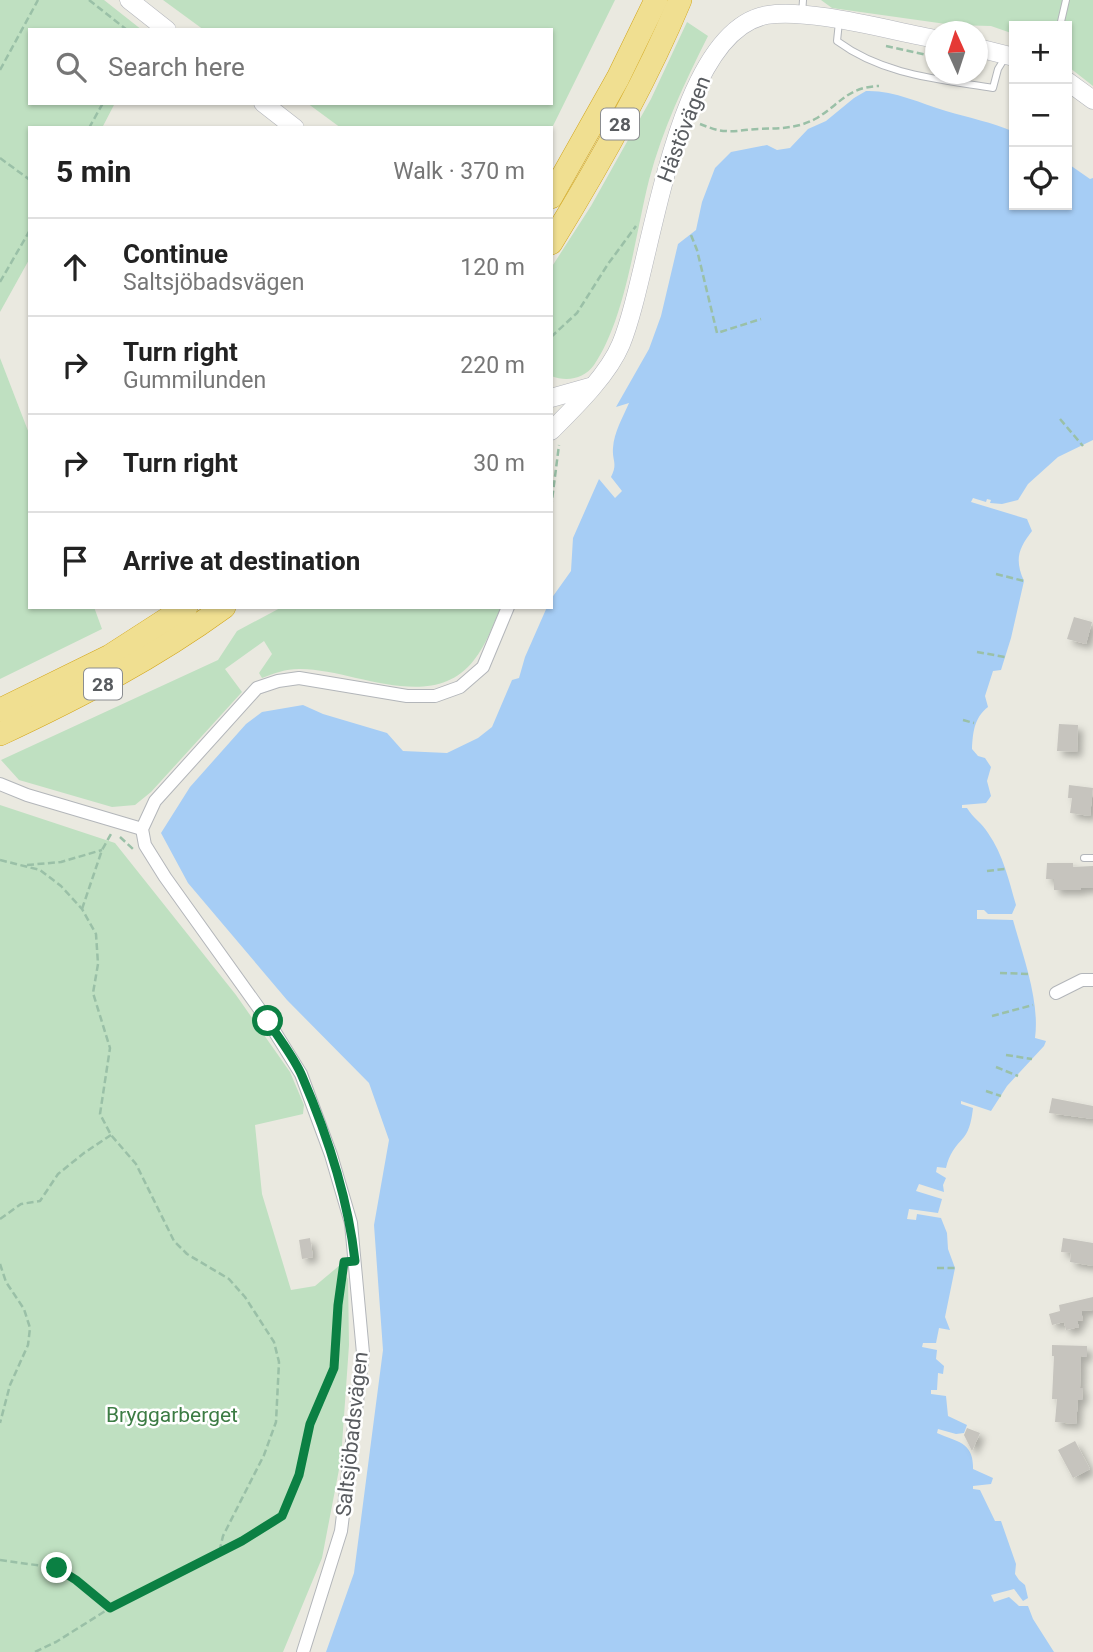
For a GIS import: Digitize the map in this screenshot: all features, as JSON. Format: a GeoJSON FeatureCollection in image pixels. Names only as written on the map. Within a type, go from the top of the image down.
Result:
{"type":"FeatureCollection","features":[{"type":"Feature","properties":{"kind":"highway","name":"28"},"geometry":{"type":"LineString","coordinates":[[553,193],[618,78],[656,0]]}},
{"type":"Feature","properties":{"kind":"highway","name":"28"},"geometry":{"type":"LineString","coordinates":[[553,240],[578,201],[639,88],[680,0]]}},
{"type":"Feature","properties":{"kind":"highway"},"geometry":{"type":"LineString","coordinates":[[110,656],[165,609]]}},
{"type":"Feature","properties":{"kind":"highway","name":"28"},"geometry":{"type":"LineString","coordinates":[[0,710],[194,616],[218,609]]}},
{"type":"Feature","properties":{"kind":"highway"},"geometry":{"type":"LineString","coordinates":[[194,616],[231,609]]}},
{"type":"Feature","properties":{"kind":"highway","name":"28"},"geometry":{"type":"LineString","coordinates":[[0,734],[120,675],[194,616]]}},
{"type":"Feature","properties":{"kind":"street"},"geometry":{"type":"LineString","coordinates":[[129,0],[164,28]]}},
{"type":"Feature","properties":{"kind":"street","name":"Hästövägen"},"geometry":{"type":"LineString","coordinates":[[556,434],[605,371],[620,346],[639,283],[668,161],[693,96],[729,35],[741,26],[766,15],[802,8],[839,21],[925,37]]}},
{"type":"Feature","properties":{"kind":"street"},"geometry":{"type":"LineString","coordinates":[[988,50],[1009,55]]}},
{"type":"Feature","properties":{"kind":"street"},"geometry":{"type":"LineString","coordinates":[[1071,84],[1093,100]]}},
{"type":"Feature","properties":{"kind":"street"},"geometry":{"type":"LineString","coordinates":[[266,105],[292,126]]}},
{"type":"Feature","properties":{"kind":"street"},"geometry":{"type":"LineString","coordinates":[[553,397],[590,387]]}},
{"type":"Feature","properties":{"kind":"street"},"geometry":{"type":"LineString","coordinates":[[0,784],[27,795],[142,829],[155,801],[257,688],[299,678],[407,696],[435,696],[460,687],[483,667],[508,609]]}},
{"type":"Feature","properties":{"kind":"street","name":"Saltsjöbadsvägen"},"geometry":{"type":"LineString","coordinates":[[142,829],[145,845],[165,877],[268,1021],[301,1074],[331,1155],[351,1223],[349,1261],[363,1353],[341,1531],[303,1652]]}},
{"type":"Feature","properties":{"kind":"street"},"geometry":{"type":"LineString","coordinates":[[1056,993],[1082,980],[1093,980]]}},
{"type":"Feature","properties":{"kind":"lane"},"geometry":{"type":"LineString","coordinates":[[1060,21],[1066,0]]}},
{"type":"Feature","properties":{"kind":"lane"},"geometry":{"type":"LineString","coordinates":[[839,21],[837,41],[860,57],[902,73],[993,88],[998,69],[1009,56]]}},
{"type":"Feature","properties":{"kind":"lane"},"geometry":{"type":"LineString","coordinates":[[1084,858],[1093,858]]}},
{"type":"Feature","properties":{"kind":"path"},"geometry":{"type":"LineString","coordinates":[[0,70],[37,0]]}},
{"type":"Feature","properties":{"kind":"path"},"geometry":{"type":"LineString","coordinates":[[89,0],[124,28]]}},
{"type":"Feature","properties":{"kind":"path"},"geometry":{"type":"LineString","coordinates":[[877,43],[925,55]]}},
{"type":"Feature","properties":{"kind":"path"},"geometry":{"type":"LineString","coordinates":[[693,122],[724,132],[760,128],[785,130],[818,117],[847,94],[864,87],[879,86]]}},
{"type":"Feature","properties":{"kind":"path"},"geometry":{"type":"LineString","coordinates":[[90,126],[102,105]]}},
{"type":"Feature","properties":{"kind":"path"},"geometry":{"type":"LineString","coordinates":[[0,158],[28,179]]}},
{"type":"Feature","properties":{"kind":"path"},"geometry":{"type":"LineString","coordinates":[[553,335],[577,313],[608,264],[638,224]]}},
{"type":"Feature","properties":{"kind":"path"},"geometry":{"type":"LineString","coordinates":[[0,282],[28,233]]}},
{"type":"Feature","properties":{"kind":"path"},"geometry":{"type":"LineString","coordinates":[[691,235],[717,333],[761,320]]}},
{"type":"Feature","properties":{"kind":"path"},"geometry":{"type":"LineString","coordinates":[[1060,419],[1083,446]]}},
{"type":"Feature","properties":{"kind":"path"},"geometry":{"type":"LineString","coordinates":[[553,491],[558,449],[556,434]]}},
{"type":"Feature","properties":{"kind":"path"},"geometry":{"type":"LineString","coordinates":[[996,574],[1024,580]]}},
{"type":"Feature","properties":{"kind":"path"},"geometry":{"type":"LineString","coordinates":[[977,652],[1005,657]]}},
{"type":"Feature","properties":{"kind":"path"},"geometry":{"type":"LineString","coordinates":[[963,720],[974,723]]}},
{"type":"Feature","properties":{"kind":"path"},"geometry":{"type":"LineString","coordinates":[[82,909],[102,850],[112,832],[134,850]]}},
{"type":"Feature","properties":{"kind":"path"},"geometry":{"type":"LineString","coordinates":[[25,866],[61,862],[102,850]]}},
{"type":"Feature","properties":{"kind":"path"},"geometry":{"type":"LineString","coordinates":[[0,860],[40,870],[61,886],[82,909],[96,934],[98,964],[93,993],[110,1048],[100,1114],[111,1135],[136,1164],[174,1241],[187,1254],[229,1279],[245,1297],[274,1342],[279,1362],[276,1422],[264,1455],[223,1536],[219,1553]]}},
{"type":"Feature","properties":{"kind":"path"},"geometry":{"type":"LineString","coordinates":[[987,871],[1005,869]]}},
{"type":"Feature","properties":{"kind":"path"},"geometry":{"type":"LineString","coordinates":[[1000,973],[1029,974]]}},
{"type":"Feature","properties":{"kind":"path"},"geometry":{"type":"LineString","coordinates":[[992,1016],[1033,1005]]}},
{"type":"Feature","properties":{"kind":"path"},"geometry":{"type":"LineString","coordinates":[[1006,1055],[1032,1059]]}},
{"type":"Feature","properties":{"kind":"path"},"geometry":{"type":"LineString","coordinates":[[996,1068],[1018,1076]]}},
{"type":"Feature","properties":{"kind":"path"},"geometry":{"type":"LineString","coordinates":[[986,1091],[1001,1096]]}},
{"type":"Feature","properties":{"kind":"path"},"geometry":{"type":"LineString","coordinates":[[0,1219],[21,1204],[40,1201],[58,1174],[111,1135]]}},
{"type":"Feature","properties":{"kind":"path"},"geometry":{"type":"LineString","coordinates":[[348,1290],[349,1261]]}},
{"type":"Feature","properties":{"kind":"path"},"geometry":{"type":"LineString","coordinates":[[35,1652],[110,1608],[260,1532],[282,1516],[299,1475],[310,1424],[334,1368],[338,1305],[349,1261]]}},
{"type":"Feature","properties":{"kind":"path"},"geometry":{"type":"LineString","coordinates":[[0,1264],[6,1282],[24,1309],[30,1328],[28,1345],[10,1385],[0,1423]]}},
{"type":"Feature","properties":{"kind":"path"},"geometry":{"type":"LineString","coordinates":[[937,1268],[956,1268]]}},
{"type":"Feature","properties":{"kind":"path"},"geometry":{"type":"LineString","coordinates":[[0,1560],[57,1568],[110,1608]]}},
{"type":"Feature","properties":{"kind":"green space"},"geometry":{"type":"Polygon","coordinates":[[[0,0],[104,0],[139,28],[28,28],[28,105],[114,105],[103,126],[28,126],[28,262],[0,312],[0,0]]]}},
{"type":"Feature","properties":{"kind":"green space"},"geometry":{"type":"Polygon","coordinates":[[[163,0],[615,0],[553,126],[338,126],[310,105],[553,105],[553,28],[201,28],[163,0]]]}},
{"type":"Feature","properties":{"kind":"green space"},"geometry":{"type":"Polygon","coordinates":[[[821,0],[1093,0],[1093,86],[1072,70],[1072,21],[1009,21],[1009,32],[988,26],[988,21],[925,21],[832,8],[821,0]]]}},
{"type":"Feature","properties":{"kind":"green space"},"geometry":{"type":"Polygon","coordinates":[[[687,22],[708,36],[661,142],[649,180],[628,276],[614,324],[605,346],[590,370],[575,378],[553,376],[553,265],[591,206],[651,99],[687,22]]]}},
{"type":"Feature","properties":{"kind":"green space"},"geometry":{"type":"Polygon","coordinates":[[[0,358],[28,431],[28,609],[95,609],[102,629],[0,679],[0,358]]]}},
{"type":"Feature","properties":{"kind":"green space"},"geometry":{"type":"Polygon","coordinates":[[[278,609],[500,609],[474,660],[457,676],[436,684],[414,687],[299,669],[262,678],[259,673],[272,654],[264,641],[225,669],[242,692],[151,792],[135,805],[112,807],[19,780],[1,760],[218,660],[237,631],[278,609]]]}},
{"type":"Feature","properties":{"kind":"green space","name":"Bryggarberget"},"geometry":{"type":"Polygon","coordinates":[[[0,805],[115,843],[236,995],[290,1072],[304,1105],[303,1114],[255,1125],[262,1194],[291,1290],[315,1286],[340,1265],[348,1279],[349,1345],[341,1459],[322,1558],[283,1652],[0,1652],[0,805]]]}},
{"type":"Feature","properties":{"kind":"water"},"geometry":{"type":"Polygon","coordinates":[[[866,91],[876,91],[1009,130],[1009,210],[1072,210],[1072,166],[1090,179],[1093,178],[1093,440],[1058,457],[1028,484],[1018,500],[1002,504],[973,498],[971,502],[1027,519],[1032,531],[1019,554],[1019,566],[1024,581],[1011,638],[1001,670],[993,671],[985,696],[988,707],[977,721],[974,731],[972,749],[978,756],[985,758],[991,767],[987,781],[991,796],[986,803],[962,805],[962,808],[967,808],[993,841],[1005,868],[1016,905],[1012,914],[988,914],[984,910],[977,910],[977,919],[1013,920],[1033,994],[1035,1038],[1046,1041],[1007,1086],[991,1111],[961,1101],[961,1104],[973,1108],[971,1119],[966,1134],[953,1151],[946,1168],[937,1167],[936,1172],[946,1178],[944,1192],[919,1184],[916,1191],[942,1199],[938,1213],[909,1209],[907,1219],[916,1220],[917,1214],[941,1218],[955,1268],[945,1317],[950,1330],[939,1328],[936,1343],[923,1343],[922,1347],[937,1350],[936,1359],[944,1366],[943,1374],[938,1373],[937,1390],[931,1390],[931,1394],[946,1396],[948,1416],[967,1425],[964,1433],[956,1434],[938,1429],[937,1433],[963,1444],[971,1453],[973,1469],[993,1478],[991,1484],[973,1486],[973,1489],[980,1490],[995,1521],[1001,1521],[1016,1564],[1015,1574],[1025,1585],[1028,1598],[1023,1601],[1014,1589],[991,1595],[994,1602],[1009,1597],[1019,1606],[1028,1606],[1054,1652],[326,1652],[354,1573],[383,1350],[374,1225],[389,1140],[369,1083],[287,1000],[188,883],[161,833],[190,787],[246,724],[262,712],[303,705],[323,714],[387,733],[403,751],[447,753],[478,738],[492,727],[512,680],[519,678],[546,609],[553,609],[553,596],[571,571],[573,538],[599,479],[615,498],[622,491],[611,477],[614,465],[613,448],[617,430],[629,403],[616,407],[649,349],[661,316],[678,244],[696,230],[702,202],[715,168],[731,152],[767,145],[777,150],[790,148],[808,129],[826,121],[854,98],[866,91]]]}},
{"type":"Feature","properties":{"kind":"building"},"geometry":{"type":"Polygon","coordinates":[[[1074,617],[1092,622],[1086,644],[1067,639],[1074,617]]]}},
{"type":"Feature","properties":{"kind":"building"},"geometry":{"type":"Polygon","coordinates":[[[1059,724],[1078,725],[1077,752],[1057,751],[1059,724]]]}},
{"type":"Feature","properties":{"kind":"building"},"geometry":{"type":"Polygon","coordinates":[[[1069,785],[1093,788],[1090,816],[1070,813],[1072,798],[1068,798],[1069,785]]]}},
{"type":"Feature","properties":{"kind":"building"},"geometry":{"type":"Polygon","coordinates":[[[1047,863],[1073,863],[1073,867],[1093,866],[1093,888],[1054,890],[1054,879],[1046,879],[1047,863]]]}},
{"type":"Feature","properties":{"kind":"building"},"geometry":{"type":"Polygon","coordinates":[[[1052,1098],[1093,1106],[1093,1119],[1049,1113],[1052,1098]]]}},
{"type":"Feature","properties":{"kind":"building"},"geometry":{"type":"Polygon","coordinates":[[[310,1238],[313,1257],[302,1259],[299,1240],[310,1238]]]}},
{"type":"Feature","properties":{"kind":"building"},"geometry":{"type":"Polygon","coordinates":[[[1063,1238],[1093,1243],[1093,1266],[1070,1262],[1071,1253],[1061,1252],[1063,1238]]]}},
{"type":"Feature","properties":{"kind":"building"},"geometry":{"type":"Polygon","coordinates":[[[1093,1297],[1093,1310],[1081,1311],[1083,1320],[1077,1321],[1079,1327],[1066,1330],[1064,1322],[1052,1325],[1049,1314],[1060,1311],[1059,1305],[1093,1297]]]}},
{"type":"Feature","properties":{"kind":"building"},"geometry":{"type":"Polygon","coordinates":[[[1052,1345],[1087,1346],[1087,1357],[1081,1356],[1080,1388],[1083,1388],[1082,1400],[1078,1400],[1076,1424],[1055,1422],[1057,1399],[1052,1399],[1052,1345]]]}},
{"type":"Feature","properties":{"kind":"building"},"geometry":{"type":"Polygon","coordinates":[[[967,1428],[980,1433],[972,1451],[964,1435],[967,1428]]]}},
{"type":"Feature","properties":{"kind":"building"},"geometry":{"type":"Polygon","coordinates":[[[1075,1441],[1090,1469],[1073,1478],[1058,1450],[1075,1441]]]}},
{"type":"Feature","properties":{"kind":"route"},"geometry":{"type":"LineString","coordinates":[[57,1568],[110,1608],[260,1532],[282,1516],[299,1475],[310,1424],[334,1368],[344,1262],[355,1261],[351,1223],[331,1155],[301,1074],[268,1021]]}}]}
